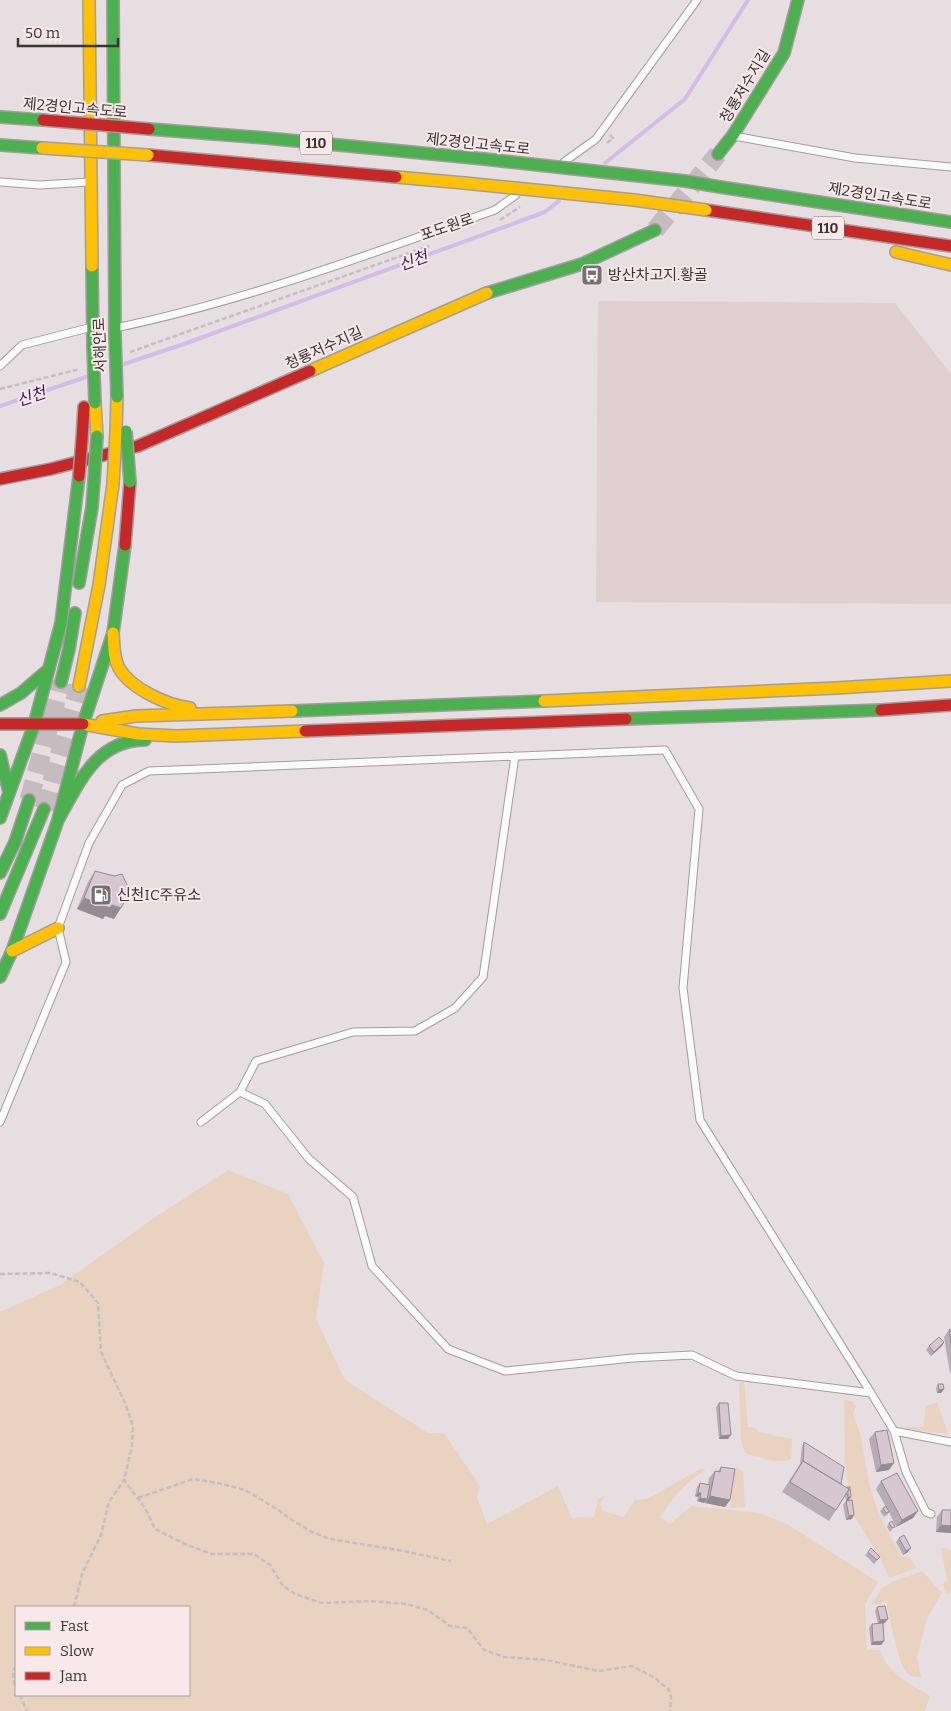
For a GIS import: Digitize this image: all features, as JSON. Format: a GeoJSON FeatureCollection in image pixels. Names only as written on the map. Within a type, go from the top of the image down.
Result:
{"type":"FeatureCollection","features":[{"type":"Feature","properties":{"kind":"main road","name":"서해안로"},"geometry":{"type":"LineString","coordinates":[[62,682],[92,507],[97,436],[92,327],[89,0]]}},
{"type":"Feature","properties":{"kind":"main road","name":"서해안로"},"geometry":{"type":"LineString","coordinates":[[112,0],[115,332],[117,403],[121,431]]}},
{"type":"Feature","properties":{"kind":"main road","name":"청룡저수지길"},"geometry":{"type":"LineString","coordinates":[[718,154],[733,136],[784,53],[798,0]]}},
{"type":"Feature","properties":{"kind":"main road","name":"제2경인고속도로"},"geometry":{"type":"LineString","coordinates":[[0,117],[266,138],[685,181],[951,222]]}},
{"type":"Feature","properties":{"kind":"main road","name":"110"},"geometry":{"type":"LineString","coordinates":[[0,145],[148,155],[634,200],[951,246]]}},
{"type":"Feature","properties":{"kind":"main road"},"geometry":{"type":"LineString","coordinates":[[761,218],[867,245]]}},
{"type":"Feature","properties":{"kind":"main road","name":"청룡저수지길"},"geometry":{"type":"LineString","coordinates":[[0,479],[51,469],[138,446],[486,294],[582,264],[655,230]]}},
{"type":"Feature","properties":{"kind":"main road"},"geometry":{"type":"LineString","coordinates":[[885,250],[951,265]]}},
{"type":"Feature","properties":{"kind":"main road"},"geometry":{"type":"LineString","coordinates":[[0,818],[34,724],[61,623],[79,476],[84,407],[93,350]]}},
{"type":"Feature","properties":{"kind":"main road"},"geometry":{"type":"LineString","coordinates":[[121,431],[130,482],[127,527],[113,633],[114,654],[119,668],[132,684],[175,706],[254,713]]}},
{"type":"Feature","properties":{"kind":"main road"},"geometry":{"type":"LineString","coordinates":[[79,686],[102,572],[121,431]]}},
{"type":"Feature","properties":{"kind":"main road"},"geometry":{"type":"LineString","coordinates":[[0,978],[12,951],[58,820],[83,724],[113,633]]}},
{"type":"Feature","properties":{"kind":"main road"},"geometry":{"type":"LineString","coordinates":[[0,705],[21,693],[49,669]]}},
{"type":"Feature","properties":{"kind":"main road"},"geometry":{"type":"LineString","coordinates":[[0,724],[83,724],[136,716],[254,713],[951,681]]}},
{"type":"Feature","properties":{"kind":"main road"},"geometry":{"type":"LineString","coordinates":[[58,820],[85,772],[105,752],[123,742],[176,736],[906,709],[951,705]]}},
{"type":"Feature","properties":{"kind":"main road"},"geometry":{"type":"LineString","coordinates":[[83,724],[138,734],[176,736]]}},
{"type":"Feature","properties":{"kind":"main road"},"geometry":{"type":"LineString","coordinates":[[0,755],[9,792]]}},
{"type":"Feature","properties":{"kind":"main road"},"geometry":{"type":"LineString","coordinates":[[0,873],[15,842],[29,800]]}},
{"type":"Feature","properties":{"kind":"main road"},"geometry":{"type":"LineString","coordinates":[[0,914],[44,809]]}},
{"type":"Feature","properties":{"kind":"main road"},"geometry":{"type":"LineString","coordinates":[[12,951],[58,928]]}},
{"type":"Feature","properties":{"kind":"lane"},"geometry":{"type":"LineString","coordinates":[[550,172],[596,139],[697,0]]}},
{"type":"Feature","properties":{"kind":"lane"},"geometry":{"type":"LineString","coordinates":[[733,136],[855,158],[951,167]]}},
{"type":"Feature","properties":{"kind":"lane"},"geometry":{"type":"LineString","coordinates":[[0,182],[40,185],[91,182]]}},
{"type":"Feature","properties":{"kind":"lane","name":"포도원로"},"geometry":{"type":"LineString","coordinates":[[115,332],[143,322],[278,286],[457,224],[495,210],[534,183]]}},
{"type":"Feature","properties":{"kind":"lane"},"geometry":{"type":"LineString","coordinates":[[0,366],[22,345],[92,327]]}},
{"type":"Feature","properties":{"kind":"lane"},"geometry":{"type":"LineString","coordinates":[[0,1122],[66,962],[58,928],[89,843],[122,785],[149,771],[665,750],[699,809],[683,988],[700,1120],[894,1431],[906,1472],[926,1512],[931,1514]]}},
{"type":"Feature","properties":{"kind":"lane"},"geometry":{"type":"LineString","coordinates":[[201,1122],[240,1092],[256,1061],[352,1032],[415,1031],[454,1008],[483,977],[515,756]]}},
{"type":"Feature","properties":{"kind":"lane"},"geometry":{"type":"LineString","coordinates":[[240,1092],[265,1104],[309,1160],[353,1197],[372,1266],[448,1349],[505,1370],[632,1358],[692,1355],[736,1376],[871,1393]]}},
{"type":"Feature","properties":{"kind":"lane"},"geometry":{"type":"LineString","coordinates":[[894,1431],[951,1442]]}},
{"type":"Feature","properties":{"kind":"path"},"geometry":{"type":"LineString","coordinates":[[0,1274],[50,1273],[80,1282],[98,1303],[102,1352],[125,1403],[133,1426],[132,1446],[124,1480],[109,1502],[102,1535],[82,1574],[74,1606]]}},
{"type":"Feature","properties":{"kind":"path"},"geometry":{"type":"LineString","coordinates":[[138,1498],[193,1479],[218,1483],[245,1490],[312,1532],[330,1540],[398,1550],[451,1561]]}},
{"type":"Feature","properties":{"kind":"path"},"geometry":{"type":"LineString","coordinates":[[124,1480],[145,1508],[155,1529],[187,1545],[212,1554],[254,1554],[270,1565],[283,1586],[295,1594],[322,1603],[371,1601],[406,1604],[428,1610],[450,1626],[467,1628],[484,1650],[504,1657],[546,1660],[599,1671],[632,1666],[655,1678],[669,1690],[671,1697],[670,1711]]}},
{"type":"Feature","properties":{"kind":"path"},"geometry":{"type":"LineString","coordinates":[[15,1668],[13,1680],[15,1685]]}},
{"type":"Feature","properties":{"kind":"path"},"geometry":{"type":"LineString","coordinates":[[20,1696],[27,1711]]}},
{"type":"Feature","properties":{"kind":"shaded area"},"geometry":{"type":"Polygon","coordinates":[[[598,301],[895,303],[951,374],[951,604],[596,602],[598,301]]]}},
{"type":"Feature","properties":{"kind":"shaded area"},"geometry":{"type":"Polygon","coordinates":[[[228,1170],[288,1194],[324,1263],[316,1319],[345,1380],[428,1433],[444,1433],[480,1486],[477,1497],[487,1524],[558,1486],[572,1518],[594,1517],[598,1499],[604,1496],[600,1504],[603,1511],[624,1517],[635,1500],[647,1499],[702,1468],[706,1470],[680,1490],[660,1517],[670,1524],[691,1506],[759,1513],[787,1524],[878,1582],[865,1604],[867,1650],[880,1650],[894,1672],[930,1696],[925,1711],[0,1711],[0,1312],[60,1285],[151,1220],[228,1170]]]}},
{"type":"Feature","properties":{"kind":"shaded area"},"geometry":{"type":"Polygon","coordinates":[[[744,1381],[748,1427],[756,1428],[758,1432],[792,1439],[791,1459],[775,1461],[745,1453],[741,1440],[739,1388],[739,1383],[744,1381]]]}},
{"type":"Feature","properties":{"kind":"shaded area"},"geometry":{"type":"Polygon","coordinates":[[[844,1400],[852,1401],[856,1407],[853,1414],[861,1437],[869,1483],[884,1525],[902,1557],[910,1557],[916,1568],[889,1578],[881,1559],[854,1516],[845,1466],[844,1400]]]}},
{"type":"Feature","properties":{"kind":"shaded area"},"geometry":{"type":"Polygon","coordinates":[[[937,1402],[948,1434],[907,1429],[906,1427],[923,1427],[926,1406],[937,1402]]]}},
{"type":"Feature","properties":{"kind":"shaded area"},"geometry":{"type":"Polygon","coordinates":[[[737,1467],[743,1472],[745,1507],[731,1508],[733,1475],[737,1467]]]}},
{"type":"Feature","properties":{"kind":"shaded area"},"geometry":{"type":"Polygon","coordinates":[[[941,1548],[951,1550],[951,1591],[947,1595],[943,1584],[947,1580],[941,1548]]]}},
{"type":"Feature","properties":{"kind":"shaded area"},"geometry":{"type":"Polygon","coordinates":[[[922,1571],[942,1593],[927,1618],[917,1658],[921,1677],[917,1677],[908,1674],[900,1660],[886,1600],[880,1604],[872,1604],[881,1589],[892,1582],[922,1571]]]}},
{"type":"Feature","properties":{"kind":"building"},"geometry":{"type":"Polygon","coordinates":[[[95,871],[114,876],[122,874],[130,891],[121,908],[112,905],[110,908],[84,898],[95,871]]]}},
{"type":"Feature","properties":{"kind":"building"},"geometry":{"type":"Polygon","coordinates":[[[939,1337],[944,1342],[934,1352],[929,1346],[939,1337]]]}},
{"type":"Feature","properties":{"kind":"building"},"geometry":{"type":"Polygon","coordinates":[[[938,1384],[943,1384],[944,1389],[939,1390],[938,1384]]]}},
{"type":"Feature","properties":{"kind":"building"},"geometry":{"type":"Polygon","coordinates":[[[719,1403],[728,1403],[731,1435],[721,1436],[719,1403]]]}},
{"type":"Feature","properties":{"kind":"building"},"geometry":{"type":"Polygon","coordinates":[[[887,1430],[894,1463],[881,1465],[875,1432],[887,1430]]]}},
{"type":"Feature","properties":{"kind":"building"},"geometry":{"type":"Polygon","coordinates":[[[804,1442],[844,1467],[841,1484],[803,1461],[804,1442]]]}},
{"type":"Feature","properties":{"kind":"building"},"geometry":{"type":"Polygon","coordinates":[[[803,1461],[849,1489],[836,1510],[790,1482],[803,1461]]]}},
{"type":"Feature","properties":{"kind":"building"},"geometry":{"type":"Polygon","coordinates":[[[721,1467],[735,1469],[730,1500],[710,1496],[715,1471],[720,1472],[721,1467]]]}},
{"type":"Feature","properties":{"kind":"building"},"geometry":{"type":"Polygon","coordinates":[[[897,1473],[918,1511],[902,1520],[881,1481],[897,1473]]]}},
{"type":"Feature","properties":{"kind":"building"},"geometry":{"type":"Polygon","coordinates":[[[700,1483],[710,1485],[707,1499],[700,1498],[701,1493],[698,1493],[700,1483]]]}},
{"type":"Feature","properties":{"kind":"building"},"geometry":{"type":"Polygon","coordinates":[[[847,1487],[850,1487],[851,1497],[848,1497],[849,1489],[847,1487]]]}},
{"type":"Feature","properties":{"kind":"building"},"geometry":{"type":"Polygon","coordinates":[[[852,1500],[854,1515],[849,1516],[846,1501],[852,1500]]]}},
{"type":"Feature","properties":{"kind":"building"},"geometry":{"type":"Polygon","coordinates":[[[886,1506],[889,1512],[886,1513],[883,1508],[886,1506]]]}},
{"type":"Feature","properties":{"kind":"building"},"geometry":{"type":"Polygon","coordinates":[[[942,1510],[951,1510],[951,1526],[941,1525],[942,1510]]]}},
{"type":"Feature","properties":{"kind":"building"},"geometry":{"type":"Polygon","coordinates":[[[892,1521],[895,1527],[892,1528],[889,1523],[892,1521]]]}},
{"type":"Feature","properties":{"kind":"building"},"geometry":{"type":"Polygon","coordinates":[[[904,1535],[911,1548],[906,1551],[899,1538],[904,1535]]]}},
{"type":"Feature","properties":{"kind":"building"},"geometry":{"type":"Polygon","coordinates":[[[871,1548],[880,1557],[877,1560],[868,1552],[871,1548]]]}},
{"type":"Feature","properties":{"kind":"building"},"geometry":{"type":"Polygon","coordinates":[[[885,1606],[888,1619],[880,1620],[877,1607],[885,1606]]]}},
{"type":"Feature","properties":{"kind":"building"},"geometry":{"type":"Polygon","coordinates":[[[883,1623],[884,1641],[873,1642],[872,1624],[883,1623]]]}},
{"type":"Feature","properties":{"kind":"waterway","name":"신천"},"geometry":{"type":"LineString","coordinates":[[605,163],[685,99],[748,0]]}},
{"type":"Feature","properties":{"kind":"waterway","name":"신천"},"geometry":{"type":"LineString","coordinates":[[121,365],[184,344],[545,212],[559,201]]}},
{"type":"Feature","properties":{"kind":"waterway","name":"신천"},"geometry":{"type":"LineString","coordinates":[[0,406],[89,376]]}},
{"type":"Feature","properties":{"kind":"tunnel"},"geometry":{"type":"LineString","coordinates":[[655,230],[718,154]]}},
{"type":"Feature","properties":{"kind":"tunnel"},"geometry":{"type":"LineString","coordinates":[[29,800],[61,682]]}},
{"type":"Feature","properties":{"kind":"tunnel"},"geometry":{"type":"LineString","coordinates":[[44,809],[79,686]]}},
{"type":"Feature","properties":{"kind":"traffic: fast"},"geometry":{"type":"LineString","coordinates":[[113,0],[115,336]]}},
{"type":"Feature","properties":{"kind":"traffic: fast"},"geometry":{"type":"LineString","coordinates":[[718,154],[733,135],[784,53],[798,0]]}},
{"type":"Feature","properties":{"kind":"traffic: fast"},"geometry":{"type":"LineString","coordinates":[[0,117],[43,120]]}},
{"type":"Feature","properties":{"kind":"traffic: fast"},"geometry":{"type":"LineString","coordinates":[[149,129],[484,159]]}},
{"type":"Feature","properties":{"kind":"traffic: fast"},"geometry":{"type":"LineString","coordinates":[[0,145],[42,148]]}},
{"type":"Feature","properties":{"kind":"traffic: fast"},"geometry":{"type":"LineString","coordinates":[[484,159],[685,181],[720,187]]}},
{"type":"Feature","properties":{"kind":"traffic: fast"},"geometry":{"type":"LineString","coordinates":[[720,187],[951,222]]}},
{"type":"Feature","properties":{"kind":"traffic: fast"},"geometry":{"type":"LineString","coordinates":[[487,293],[582,264],[655,230]]}},
{"type":"Feature","properties":{"kind":"traffic: fast"},"geometry":{"type":"LineString","coordinates":[[92,266],[93,346]]}},
{"type":"Feature","properties":{"kind":"traffic: fast"},"geometry":{"type":"LineString","coordinates":[[115,336],[117,397]]}},
{"type":"Feature","properties":{"kind":"traffic: fast"},"geometry":{"type":"LineString","coordinates":[[93,346],[95,403]]}},
{"type":"Feature","properties":{"kind":"traffic: fast"},"geometry":{"type":"LineString","coordinates":[[126,431],[130,482]]}},
{"type":"Feature","properties":{"kind":"traffic: fast"},"geometry":{"type":"LineString","coordinates":[[94,481],[97,436]]}},
{"type":"Feature","properties":{"kind":"traffic: fast"},"geometry":{"type":"LineString","coordinates":[[0,818],[34,725],[61,623],[79,476]]}},
{"type":"Feature","properties":{"kind":"traffic: fast"},"geometry":{"type":"LineString","coordinates":[[79,583],[92,507],[94,481]]}},
{"type":"Feature","properties":{"kind":"traffic: fast"},"geometry":{"type":"LineString","coordinates":[[0,977],[12,951],[58,820],[83,724],[113,633],[125,545]]}},
{"type":"Feature","properties":{"kind":"traffic: fast"},"geometry":{"type":"LineString","coordinates":[[61,682],[75,613]]}},
{"type":"Feature","properties":{"kind":"traffic: fast"},"geometry":{"type":"LineString","coordinates":[[0,705],[21,693],[49,669]]}},
{"type":"Feature","properties":{"kind":"traffic: fast"},"geometry":{"type":"LineString","coordinates":[[292,711],[544,701]]}},
{"type":"Feature","properties":{"kind":"traffic: fast"},"geometry":{"type":"LineString","coordinates":[[626,719],[881,710]]}},
{"type":"Feature","properties":{"kind":"traffic: fast"},"geometry":{"type":"LineString","coordinates":[[58,820],[82,778],[101,756],[114,747],[128,742],[145,740]]}},
{"type":"Feature","properties":{"kind":"traffic: fast"},"geometry":{"type":"LineString","coordinates":[[0,755],[9,792]]}},
{"type":"Feature","properties":{"kind":"traffic: fast"},"geometry":{"type":"LineString","coordinates":[[0,873],[15,842],[29,800]]}},
{"type":"Feature","properties":{"kind":"traffic: fast"},"geometry":{"type":"LineString","coordinates":[[0,914],[44,809]]}},
{"type":"Feature","properties":{"kind":"traffic: slow"},"geometry":{"type":"LineString","coordinates":[[89,0],[92,266]]}},
{"type":"Feature","properties":{"kind":"traffic: slow"},"geometry":{"type":"LineString","coordinates":[[42,148],[148,155]]}},
{"type":"Feature","properties":{"kind":"traffic: slow"},"geometry":{"type":"LineString","coordinates":[[396,177],[464,183]]}},
{"type":"Feature","properties":{"kind":"traffic: slow"},"geometry":{"type":"LineString","coordinates":[[464,183],[634,200],[706,210]]}},
{"type":"Feature","properties":{"kind":"traffic: slow"},"geometry":{"type":"LineString","coordinates":[[896,252],[951,265]]}},
{"type":"Feature","properties":{"kind":"traffic: slow"},"geometry":{"type":"LineString","coordinates":[[310,371],[487,293]]}},
{"type":"Feature","properties":{"kind":"traffic: slow"},"geometry":{"type":"LineString","coordinates":[[116,432],[117,397]]}},
{"type":"Feature","properties":{"kind":"traffic: slow"},"geometry":{"type":"LineString","coordinates":[[95,403],[97,436]]}},
{"type":"Feature","properties":{"kind":"traffic: slow"},"geometry":{"type":"LineString","coordinates":[[113,484],[116,432]]}},
{"type":"Feature","properties":{"kind":"traffic: slow"},"geometry":{"type":"LineString","coordinates":[[79,686],[99,585],[113,484]]}},
{"type":"Feature","properties":{"kind":"traffic: slow"},"geometry":{"type":"LineString","coordinates":[[113,633],[114,651],[119,668],[132,683],[161,700],[190,708]]}},
{"type":"Feature","properties":{"kind":"traffic: slow"},"geometry":{"type":"LineString","coordinates":[[544,701],[951,681]]}},
{"type":"Feature","properties":{"kind":"traffic: slow"},"geometry":{"type":"LineString","coordinates":[[102,721],[136,716],[292,711]]}},
{"type":"Feature","properties":{"kind":"traffic: slow"},"geometry":{"type":"LineString","coordinates":[[83,724],[138,734],[176,736],[305,731]]}},
{"type":"Feature","properties":{"kind":"traffic: slow"},"geometry":{"type":"LineString","coordinates":[[12,951],[58,928]]}},
{"type":"Feature","properties":{"kind":"traffic: jam"},"geometry":{"type":"LineString","coordinates":[[43,120],[149,129]]}},
{"type":"Feature","properties":{"kind":"traffic: jam"},"geometry":{"type":"LineString","coordinates":[[148,155],[396,177]]}},
{"type":"Feature","properties":{"kind":"traffic: jam"},"geometry":{"type":"LineString","coordinates":[[706,210],[951,246]]}},
{"type":"Feature","properties":{"kind":"traffic: jam"},"geometry":{"type":"LineString","coordinates":[[0,479],[51,469],[138,446],[310,371]]}},
{"type":"Feature","properties":{"kind":"traffic: jam"},"geometry":{"type":"LineString","coordinates":[[82,439],[84,407]]}},
{"type":"Feature","properties":{"kind":"traffic: jam"},"geometry":{"type":"LineString","coordinates":[[79,476],[82,439]]}},
{"type":"Feature","properties":{"kind":"traffic: jam"},"geometry":{"type":"LineString","coordinates":[[125,545],[130,482]]}},
{"type":"Feature","properties":{"kind":"traffic: jam"},"geometry":{"type":"LineString","coordinates":[[881,710],[951,705]]}},
{"type":"Feature","properties":{"kind":"traffic: jam"},"geometry":{"type":"LineString","coordinates":[[305,731],[626,719]]}},
{"type":"Feature","properties":{"kind":"traffic: jam"},"geometry":{"type":"LineString","coordinates":[[0,724],[83,724]]}},
{"type":"Feature","properties":{"kind":"place","name":"방산차고지.황골"},"geometry":{"type":"Point","coordinates":[592,275]}},
{"type":"Feature","properties":{"kind":"place","name":"신천IC주유소"},"geometry":{"type":"Point","coordinates":[101,895]}}]}
